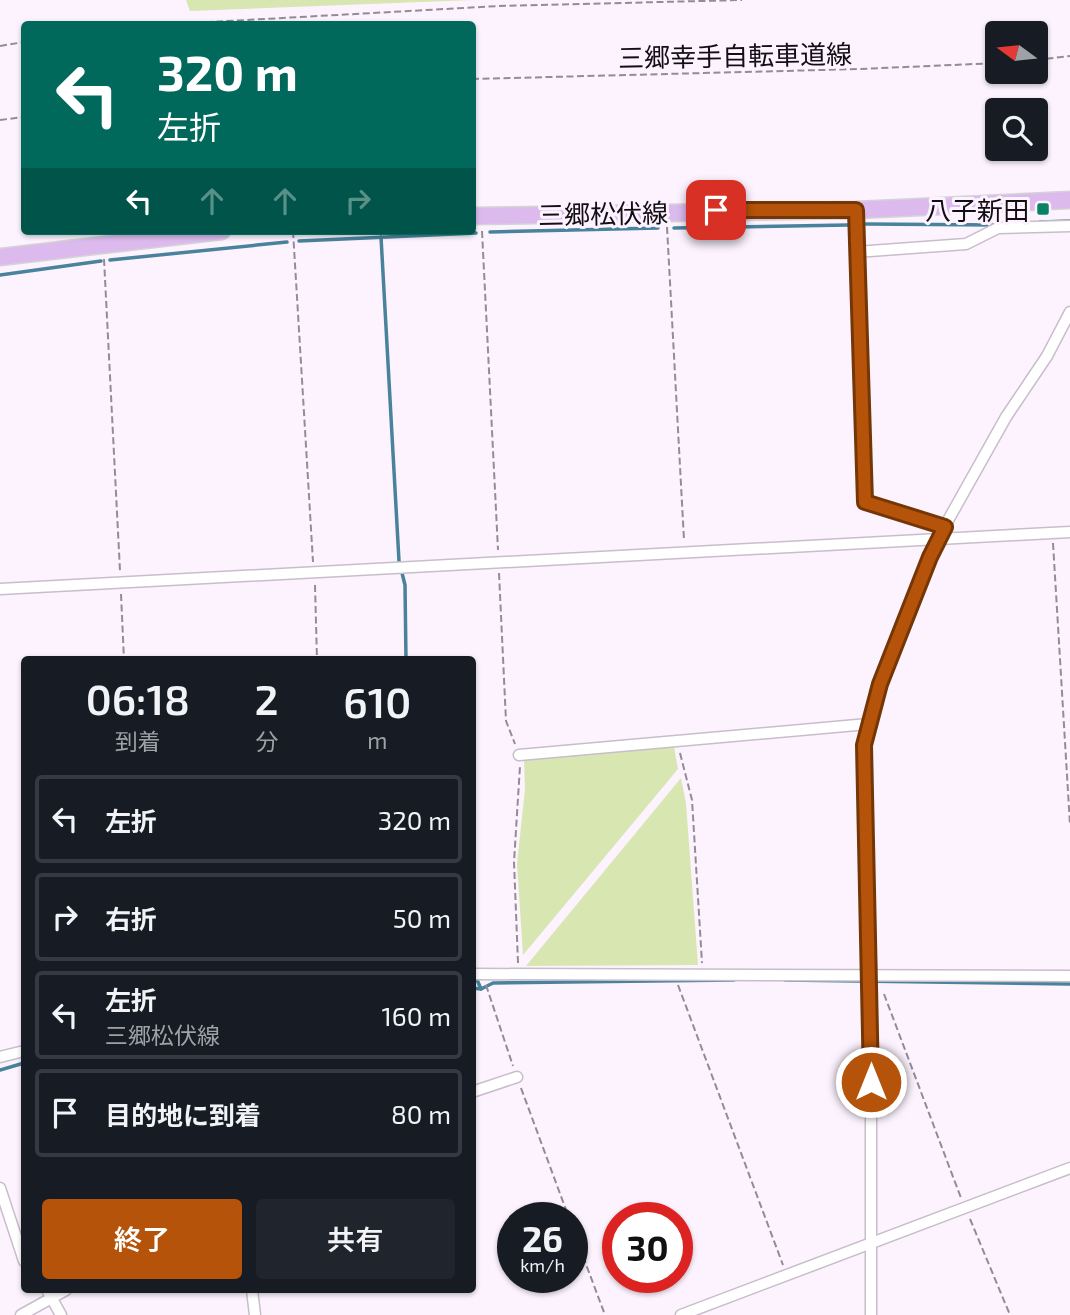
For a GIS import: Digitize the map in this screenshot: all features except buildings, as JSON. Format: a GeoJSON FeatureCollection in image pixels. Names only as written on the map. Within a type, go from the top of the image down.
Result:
{"type":"FeatureCollection","features":[{"type":"Feature","properties":{"kind":"main road","name":"三郷松伏線"},"geometry":{"type":"LineString","coordinates":[[477,215],[856,210],[1070,200]]}},
{"type":"Feature","properties":{"kind":"main road"},"geometry":{"type":"LineString","coordinates":[[0,257],[185,235]]}},
{"type":"Feature","properties":{"kind":"street"},"geometry":{"type":"LineString","coordinates":[[856,210],[865,502],[945,527]]}},
{"type":"Feature","properties":{"kind":"street"},"geometry":{"type":"LineString","coordinates":[[856,252],[966,244],[998,228],[1070,226]]}},
{"type":"Feature","properties":{"kind":"street"},"geometry":{"type":"LineString","coordinates":[[872,1315],[870,974],[864,745],[868,724],[880,684],[937,540],[1006,417],[1047,356],[1070,312]]}},
{"type":"Feature","properties":{"kind":"street"},"geometry":{"type":"LineString","coordinates":[[0,589],[499,565],[685,551],[1070,532]]}},
{"type":"Feature","properties":{"kind":"street"},"geometry":{"type":"LineString","coordinates":[[520,755],[868,724]]}},
{"type":"Feature","properties":{"kind":"street"},"geometry":{"type":"LineString","coordinates":[[477,974],[1070,976]]}},
{"type":"Feature","properties":{"kind":"street"},"geometry":{"type":"LineString","coordinates":[[0,1057],[21,1052]]}},
{"type":"Feature","properties":{"kind":"street"},"geometry":{"type":"LineString","coordinates":[[476,1091],[517,1077]]}},
{"type":"Feature","properties":{"kind":"street"},"geometry":{"type":"LineString","coordinates":[[681,1315],[1070,1168]]}},
{"type":"Feature","properties":{"kind":"street"},"geometry":{"type":"LineString","coordinates":[[0,1188],[21,1252]]}},
{"type":"Feature","properties":{"kind":"street"},"geometry":{"type":"LineString","coordinates":[[21,1315],[50,1293],[61,1315]]}},
{"type":"Feature","properties":{"kind":"street"},"geometry":{"type":"LineString","coordinates":[[252,1293],[255,1315]]}},
{"type":"Feature","properties":{"kind":"path"},"geometry":{"type":"LineString","coordinates":[[228,21],[499,6],[742,0]]}},
{"type":"Feature","properties":{"kind":"path"},"geometry":{"type":"LineString","coordinates":[[0,46],[21,42]]}},
{"type":"Feature","properties":{"kind":"path"},"geometry":{"type":"LineString","coordinates":[[1048,59],[1070,56]]}},
{"type":"Feature","properties":{"kind":"path","name":"三郷幸手自転車道線"},"geometry":{"type":"LineString","coordinates":[[476,79],[985,64]]}},
{"type":"Feature","properties":{"kind":"path"},"geometry":{"type":"LineString","coordinates":[[0,120],[21,117]]}},
{"type":"Feature","properties":{"kind":"path"},"geometry":{"type":"LineString","coordinates":[[667,211],[685,551]]}},
{"type":"Feature","properties":{"kind":"path"},"geometry":{"type":"LineString","coordinates":[[477,215],[506,721],[520,755],[521,788],[514,862],[518,975]]}},
{"type":"Feature","properties":{"kind":"path"},"geometry":{"type":"LineString","coordinates":[[293,235],[317,656]]}},
{"type":"Feature","properties":{"kind":"path"},"geometry":{"type":"LineString","coordinates":[[103,244],[124,656]]}},
{"type":"Feature","properties":{"kind":"path"},"geometry":{"type":"LineString","coordinates":[[1052,533],[1070,825]]}},
{"type":"Feature","properties":{"kind":"path"},"geometry":{"type":"LineString","coordinates":[[677,740],[692,800],[703,974]]}},
{"type":"Feature","properties":{"kind":"path"},"geometry":{"type":"LineString","coordinates":[[477,974],[563,1202]]}},
{"type":"Feature","properties":{"kind":"path"},"geometry":{"type":"LineString","coordinates":[[674,974],[787,1276]]}},
{"type":"Feature","properties":{"kind":"path"},"geometry":{"type":"LineString","coordinates":[[884,994],[965,1209],[1010,1315]]}},
{"type":"Feature","properties":{"kind":"path"},"geometry":{"type":"LineString","coordinates":[[588,1270],[605,1315]]}},
{"type":"Feature","properties":{"kind":"green space"},"geometry":{"type":"Polygon","coordinates":[[[186,0],[473,0],[190,11],[186,0]]]}},
{"type":"Feature","properties":{"kind":"green space"},"geometry":{"type":"Polygon","coordinates":[[[674,747],[678,769],[523,955],[517,864],[525,789],[524,760],[674,747]]]}},
{"type":"Feature","properties":{"kind":"green space"},"geometry":{"type":"Polygon","coordinates":[[[681,778],[686,803],[698,965],[526,966],[681,778]]]}},
{"type":"Feature","properties":{"kind":"waterway"},"geometry":{"type":"LineString","coordinates":[[1040,222],[1070,221]]}},
{"type":"Feature","properties":{"kind":"waterway"},"geometry":{"type":"LineString","coordinates":[[866,224],[997,225]]}},
{"type":"Feature","properties":{"kind":"waterway"},"geometry":{"type":"LineString","coordinates":[[674,228],[848,225]]}},
{"type":"Feature","properties":{"kind":"waterway"},"geometry":{"type":"LineString","coordinates":[[490,232],[658,228]]}},
{"type":"Feature","properties":{"kind":"waterway"},"geometry":{"type":"LineString","coordinates":[[299,241],[432,235]]}},
{"type":"Feature","properties":{"kind":"waterway"},"geometry":{"type":"LineString","coordinates":[[381,237],[399,561],[405,585],[406,656]]}},
{"type":"Feature","properties":{"kind":"waterway"},"geometry":{"type":"LineString","coordinates":[[110,260],[287,242]]}},
{"type":"Feature","properties":{"kind":"waterway"},"geometry":{"type":"LineString","coordinates":[[0,275],[101,261]]}},
{"type":"Feature","properties":{"kind":"waterway"},"geometry":{"type":"LineString","coordinates":[[476,977],[481,989]]}},
{"type":"Feature","properties":{"kind":"waterway"},"geometry":{"type":"LineString","coordinates":[[745,979],[763,979]]}},
{"type":"Feature","properties":{"kind":"waterway"},"geometry":{"type":"LineString","coordinates":[[476,988],[493,983],[734,980]]}},
{"type":"Feature","properties":{"kind":"waterway"},"geometry":{"type":"LineString","coordinates":[[785,980],[1070,984]]}},
{"type":"Feature","properties":{"kind":"waterway"},"geometry":{"type":"LineString","coordinates":[[0,1070],[21,1064]]}},
{"type":"Feature","properties":{"kind":"place","name":"八子新田"},"geometry":{"type":"Point","coordinates":[1043,209]}},
{"type":"Feature","properties":{"kind":"route"},"geometry":{"type":"LineString","coordinates":[[716,210],[856,210],[865,502],[945,527],[937,540],[880,684],[864,745],[871,1082]]}}]}
